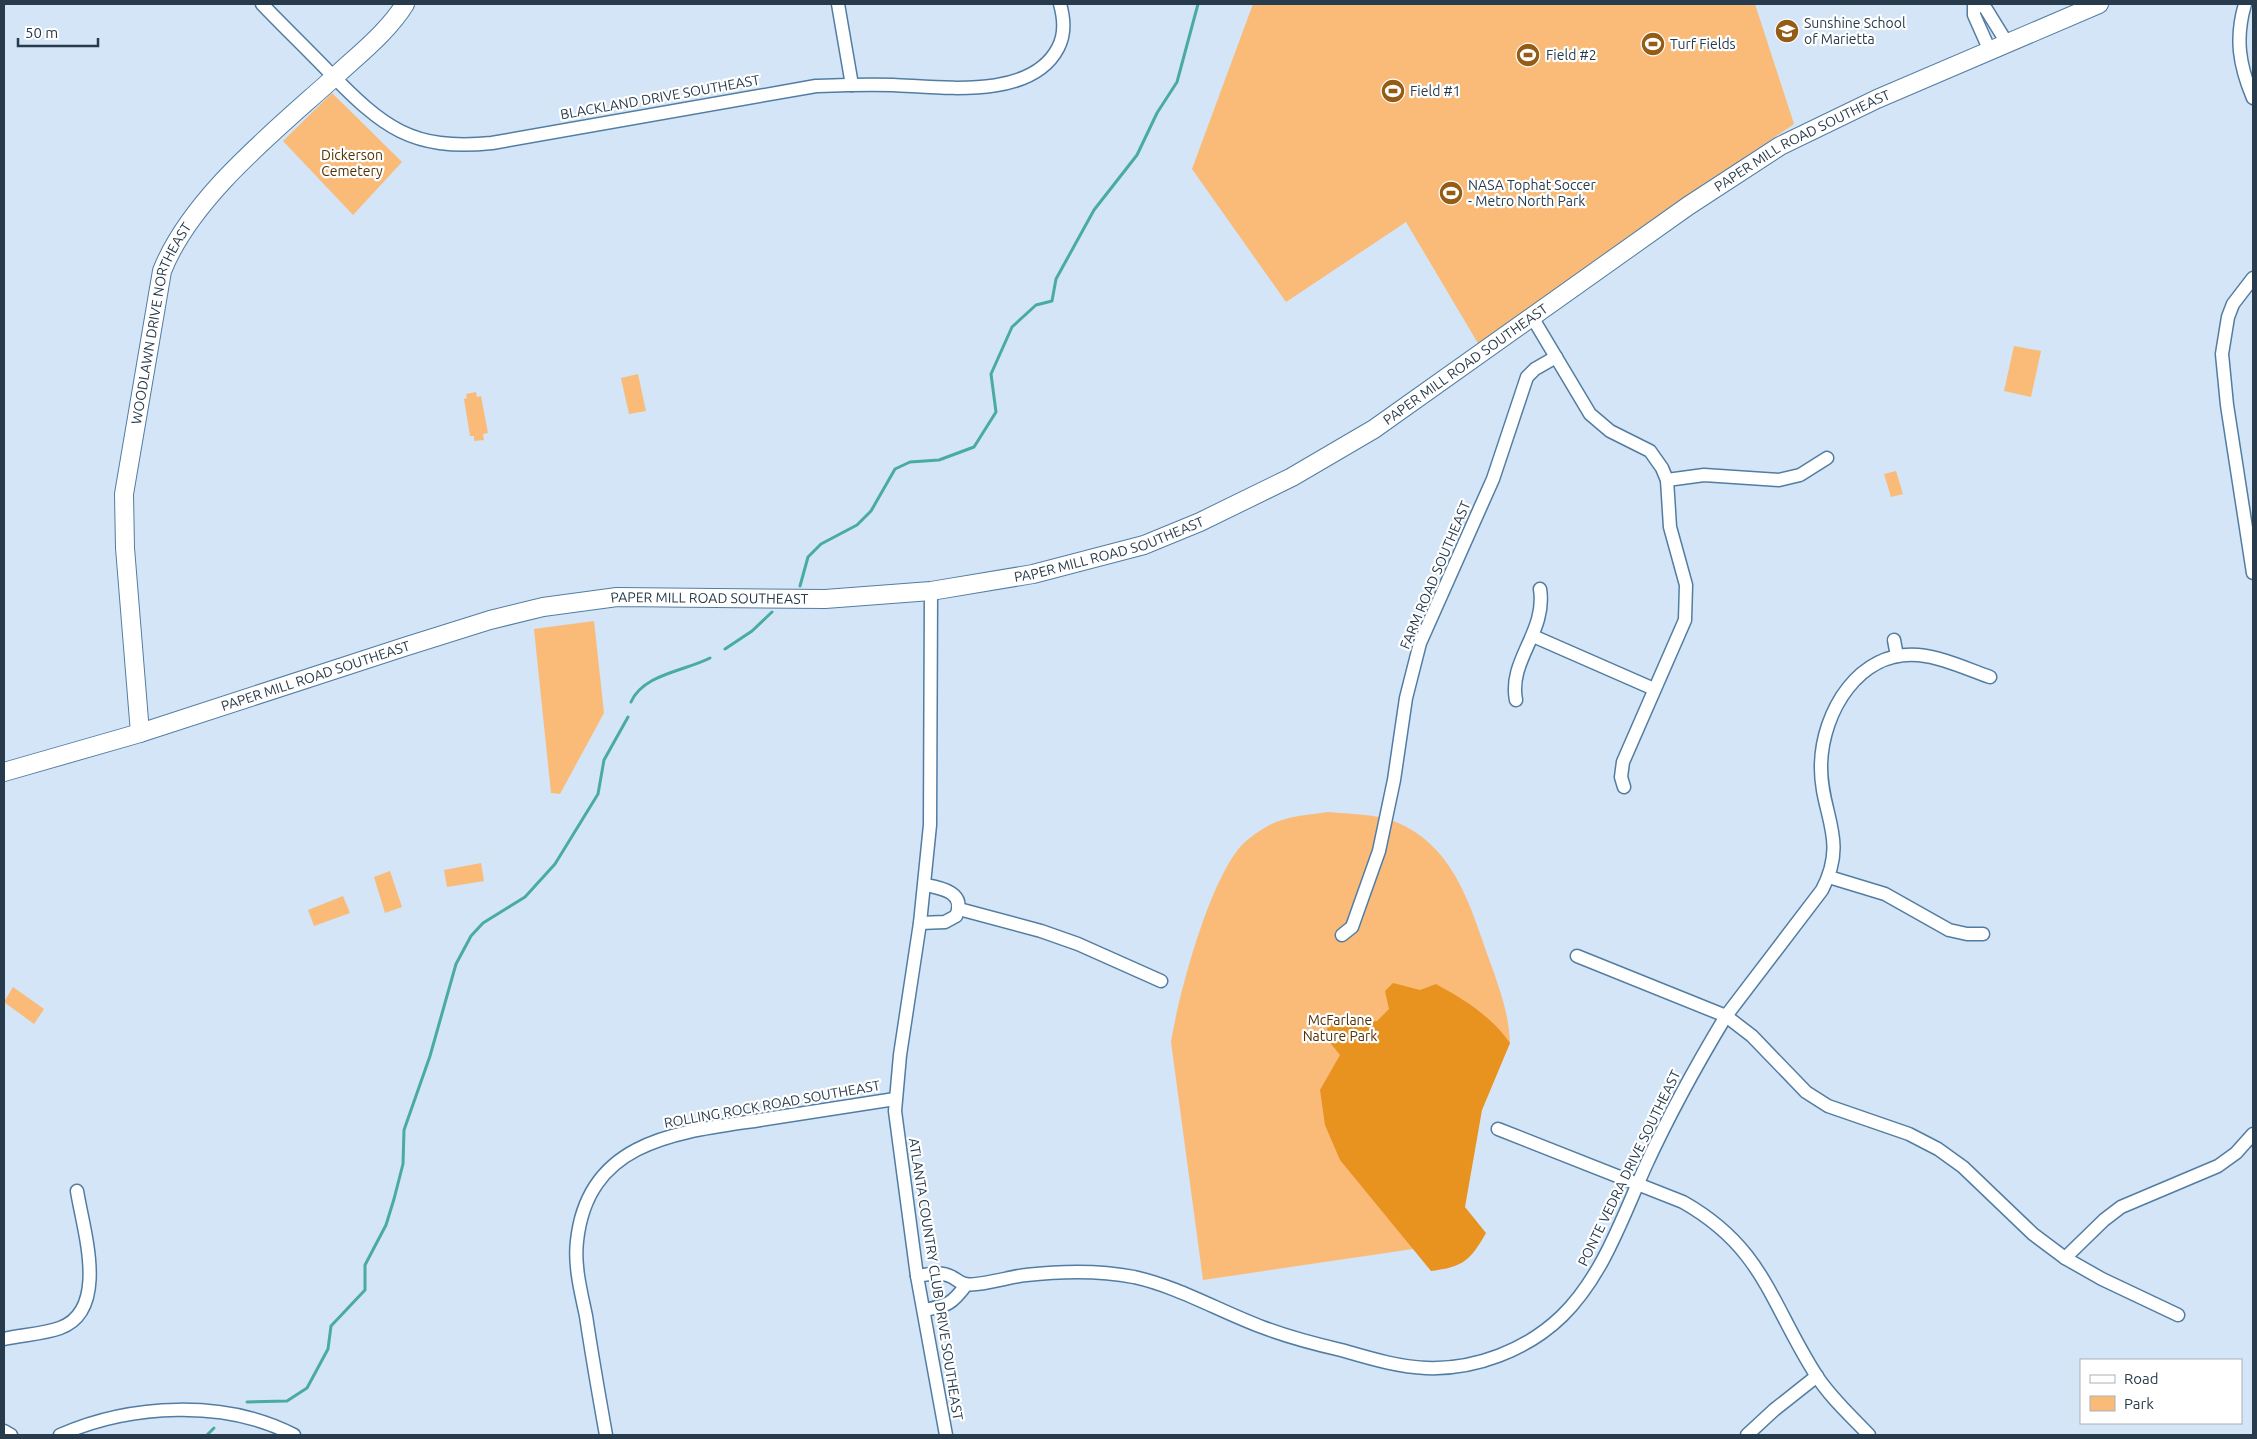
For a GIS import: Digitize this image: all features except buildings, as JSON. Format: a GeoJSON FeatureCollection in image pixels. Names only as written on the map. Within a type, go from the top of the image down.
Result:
{"type":"FeatureCollection","features":[{"type":"Feature","properties":{"kind":"street","name":"BLACKLAND DRIVE SOUTHEAST"},"geometry":{"type":"LineString","coordinates":[[262,4],[379,120],[403,133],[427,141],[467,146],[816,86],[986,86],[1020,81],[1034,75],[1054,56],[1063,34],[1060,4]]}},
{"type":"Feature","properties":{"kind":"street","name":"WOODLAWN DRIVE NORTHEAST"},"geometry":{"type":"LineString","coordinates":[[140,733],[125,548],[124,494],[162,271],[171,248],[203,202],[268,137],[373,42],[406,4]]}},
{"type":"Feature","properties":{"kind":"street"},"geometry":{"type":"LineString","coordinates":[[838,4],[852,85]]}},
{"type":"Feature","properties":{"kind":"street"},"geometry":{"type":"LineString","coordinates":[[1974,4],[1974,15],[1990,51]]}},
{"type":"Feature","properties":{"kind":"street"},"geometry":{"type":"LineString","coordinates":[[1980,4],[1986,9],[2007,43]]}},
{"type":"Feature","properties":{"kind":"street","name":"PAPER MILL ROAD SOUTHEAST"},"geometry":{"type":"LineString","coordinates":[[4,772],[140,733],[490,620],[564,603],[594,598],[649,596],[825,599],[931,591],[1006,579],[1073,565],[1144,545],[1200,522],[1319,463],[1400,411],[1688,206],[1780,146],[1856,109],[2099,4]]}},
{"type":"Feature","properties":{"kind":"street"},"geometry":{"type":"LineString","coordinates":[[2245,4],[2238,42],[2244,77],[2253,98]]}},
{"type":"Feature","properties":{"kind":"street"},"geometry":{"type":"LineString","coordinates":[[2253,278],[2237,298],[2228,317],[2222,354],[2227,406],[2253,573]]}},
{"type":"Feature","properties":{"kind":"street"},"geometry":{"type":"LineString","coordinates":[[1532,317],[1590,414],[1610,431],[1650,451],[1658,461],[1667,480],[1670,527],[1686,585],[1687,609],[1685,620],[1623,762],[1622,778],[1624,787]]}},
{"type":"Feature","properties":{"kind":"street","name":"FARM ROAD SOUTHEAST"},"geometry":{"type":"LineString","coordinates":[[1342,935],[1352,927],[1379,851],[1394,780],[1406,698],[1420,643],[1493,479],[1527,377],[1534,369],[1556,357]]}},
{"type":"Feature","properties":{"kind":"street"},"geometry":{"type":"LineString","coordinates":[[1667,480],[1704,475],[1779,480],[1800,475],[1827,458]]}},
{"type":"Feature","properties":{"kind":"street"},"geometry":{"type":"LineString","coordinates":[[1516,700],[1514,688],[1516,676],[1542,609],[1540,589]]}},
{"type":"Feature","properties":{"kind":"street","name":"ATLANTA COUNTRY CLUB DRIVE SOUTHEAST"},"geometry":{"type":"LineString","coordinates":[[931,591],[932,778],[925,885],[894,1099],[898,1142],[917,1276],[946,1435]]}},
{"type":"Feature","properties":{"kind":"street"},"geometry":{"type":"LineString","coordinates":[[1533,636],[1654,689]]}},
{"type":"Feature","properties":{"kind":"street"},"geometry":{"type":"LineString","coordinates":[[1894,640],[1897,656]]}},
{"type":"Feature","properties":{"kind":"street","name":"PONTE VEDRA DRIVE SOUTHEAST"},"geometry":{"type":"LineString","coordinates":[[966,1285],[1025,1275],[1065,1272],[1100,1273],[1134,1278],[1169,1288],[1263,1328],[1327,1347],[1426,1368],[1450,1367],[1492,1358],[1535,1338],[1562,1316],[1588,1285],[1610,1245],[1684,1087],[1726,1016],[1822,890],[1829,877],[1834,852],[1834,835],[1822,778],[1821,764],[1826,733],[1840,697],[1869,667],[1897,656],[1919,655],[1935,658],[1990,677]]}},
{"type":"Feature","properties":{"kind":"street"},"geometry":{"type":"LineString","coordinates":[[1829,877],[1885,894],[1949,930],[1967,934],[1983,934]]}},
{"type":"Feature","properties":{"kind":"street"},"geometry":{"type":"LineString","coordinates":[[920,923],[946,922],[956,916],[959,909],[957,898],[950,890],[925,885]]}},
{"type":"Feature","properties":{"kind":"street"},"geometry":{"type":"LineString","coordinates":[[959,909],[1041,931],[1078,944],[1161,981]]}},
{"type":"Feature","properties":{"kind":"street"},"geometry":{"type":"LineString","coordinates":[[1577,956],[1726,1016],[1752,1036],[1806,1092],[1828,1106],[1910,1134],[1938,1149],[1963,1167],[2033,1234],[2065,1258],[2102,1279],[2178,1315]]}},
{"type":"Feature","properties":{"kind":"street","name":"ROLLING ROCK ROAD SOUTHEAST"},"geometry":{"type":"LineString","coordinates":[[606,1435],[576,1250],[579,1229],[586,1205],[608,1172],[636,1150],[674,1134],[894,1099]]}},
{"type":"Feature","properties":{"kind":"street"},"geometry":{"type":"LineString","coordinates":[[1498,1129],[1683,1202],[1706,1215],[1739,1244],[1769,1287],[1817,1376],[1869,1435]]}},
{"type":"Feature","properties":{"kind":"street"},"geometry":{"type":"LineString","coordinates":[[2065,1258],[2104,1220],[2121,1208],[2218,1166],[2236,1153],[2253,1134]]}},
{"type":"Feature","properties":{"kind":"street"},"geometry":{"type":"LineString","coordinates":[[4,1339],[62,1328],[79,1314],[85,1306],[89,1295],[90,1275],[77,1191]]}},
{"type":"Feature","properties":{"kind":"street"},"geometry":{"type":"LineString","coordinates":[[917,1276],[943,1274],[966,1285],[955,1300],[944,1306],[924,1310]]}},
{"type":"Feature","properties":{"kind":"street"},"geometry":{"type":"LineString","coordinates":[[1747,1435],[1774,1410],[1817,1376]]}},
{"type":"Feature","properties":{"kind":"street"},"geometry":{"type":"LineString","coordinates":[[60,1435],[87,1423],[125,1415],[176,1411],[235,1416],[270,1425],[294,1435]]}},
{"type":"Feature","properties":{"kind":"street"},"geometry":{"type":"LineString","coordinates":[[4,1431],[10,1435]]}},
{"type":"Feature","properties":{"kind":"green space","name":"NASA Tophat Soccer - Metro North Park"},"geometry":{"type":"Polygon","coordinates":[[[1253,4],[1755,4],[1794,124],[1625,239],[1479,345],[1406,222],[1286,302],[1192,169],[1253,4]]]}},
{"type":"Feature","properties":{"kind":"green space","name":"Dickerson Cemetery"},"geometry":{"type":"Polygon","coordinates":[[[332,93],[402,162],[353,215],[283,141],[332,93]]]}},
{"type":"Feature","properties":{"kind":"green space"},"geometry":{"type":"Polygon","coordinates":[[[2014,346],[2041,351],[2031,397],[2004,391],[2014,346]]]}},
{"type":"Feature","properties":{"kind":"green space"},"geometry":{"type":"Polygon","coordinates":[[[638,374],[646,411],[629,414],[621,378],[638,374]]]}},
{"type":"Feature","properties":{"kind":"green space"},"geometry":{"type":"Polygon","coordinates":[[[476,392],[477,397],[481,396],[488,433],[483,434],[484,440],[474,441],[474,436],[470,436],[464,399],[467,398],[466,394],[476,392]]]}},
{"type":"Feature","properties":{"kind":"green space"},"geometry":{"type":"Polygon","coordinates":[[[1896,471],[1903,494],[1891,497],[1884,474],[1896,471]]]}},
{"type":"Feature","properties":{"kind":"green space"},"geometry":{"type":"Polygon","coordinates":[[[594,621],[604,713],[560,794],[551,793],[534,629],[594,621]]]}},
{"type":"Feature","properties":{"kind":"green space","name":"McFarlane Nature Park"},"geometry":{"type":"Polygon","coordinates":[[[1328,812],[1371,816],[1396,822],[1415,832],[1443,858],[1464,892],[1479,929],[1505,1007],[1510,1043],[1428,1236],[1413,1249],[1203,1280],[1171,1042],[1188,968],[1207,911],[1218,885],[1229,863],[1241,846],[1266,827],[1280,820],[1328,812]]]}},
{"type":"Feature","properties":{"kind":"green space"},"geometry":{"type":"Polygon","coordinates":[[[481,863],[484,881],[447,887],[444,870],[481,863]]]}},
{"type":"Feature","properties":{"kind":"green space"},"geometry":{"type":"Polygon","coordinates":[[[390,871],[402,907],[385,913],[374,877],[390,871]]]}},
{"type":"Feature","properties":{"kind":"green space"},"geometry":{"type":"Polygon","coordinates":[[[343,896],[350,913],[314,926],[308,910],[343,896]]]}},
{"type":"Feature","properties":{"kind":"green space"},"geometry":{"type":"Polygon","coordinates":[[[1393,983],[1420,990],[1436,984],[1477,1009],[1503,1033],[1510,1043],[1482,1110],[1465,1207],[1486,1233],[1475,1250],[1464,1261],[1458,1265],[1431,1271],[1340,1160],[1325,1125],[1320,1090],[1340,1055],[1328,1040],[1327,1025],[1343,1018],[1363,1022],[1377,1021],[1389,1009],[1385,991],[1393,983]]]}},
{"type":"Feature","properties":{"kind":"green space"},"geometry":{"type":"Polygon","coordinates":[[[13,987],[44,1009],[34,1024],[4,1002],[13,987]]]}},
{"type":"Feature","properties":{"kind":"waterway"},"geometry":{"type":"LineString","coordinates":[[800,586],[808,557],[821,544],[857,525],[871,511],[895,469],[910,462],[939,460],[974,447],[996,412],[991,374],[1012,327],[1036,305],[1052,301],[1056,279],[1094,210],[1137,155],[1157,113],[1177,82],[1198,4]]}},
{"type":"Feature","properties":{"kind":"waterway"},"geometry":{"type":"LineString","coordinates":[[725,649],[752,631],[772,612]]}},
{"type":"Feature","properties":{"kind":"waterway"},"geometry":{"type":"LineString","coordinates":[[631,702],[645,685],[655,679],[710,658]]}},
{"type":"Feature","properties":{"kind":"waterway"},"geometry":{"type":"LineString","coordinates":[[247,1402],[287,1401],[307,1388],[328,1349],[331,1326],[365,1290],[365,1265],[386,1225],[394,1199],[403,1164],[404,1130],[430,1056],[456,964],[471,936],[483,923],[525,897],[555,864],[598,794],[604,760],[628,717]]}},
{"type":"Feature","properties":{"kind":"waterway"},"geometry":{"type":"LineString","coordinates":[[207,1435],[214,1428]]}},
{"type":"Feature","properties":{"kind":"place","name":"Sunshine School of Marietta"},"geometry":{"type":"Point","coordinates":[1787,31]}},
{"type":"Feature","properties":{"kind":"place","name":"Turf Fields"},"geometry":{"type":"Point","coordinates":[1653,44]}},
{"type":"Feature","properties":{"kind":"place","name":"Field #2"},"geometry":{"type":"Point","coordinates":[1528,55]}},
{"type":"Feature","properties":{"kind":"place","name":"Field #1"},"geometry":{"type":"Point","coordinates":[1393,91]}},
{"type":"Feature","properties":{"kind":"place","name":"NASA Tophat Soccer - Metro North Park"},"geometry":{"type":"Point","coordinates":[1451,193]}}]}
